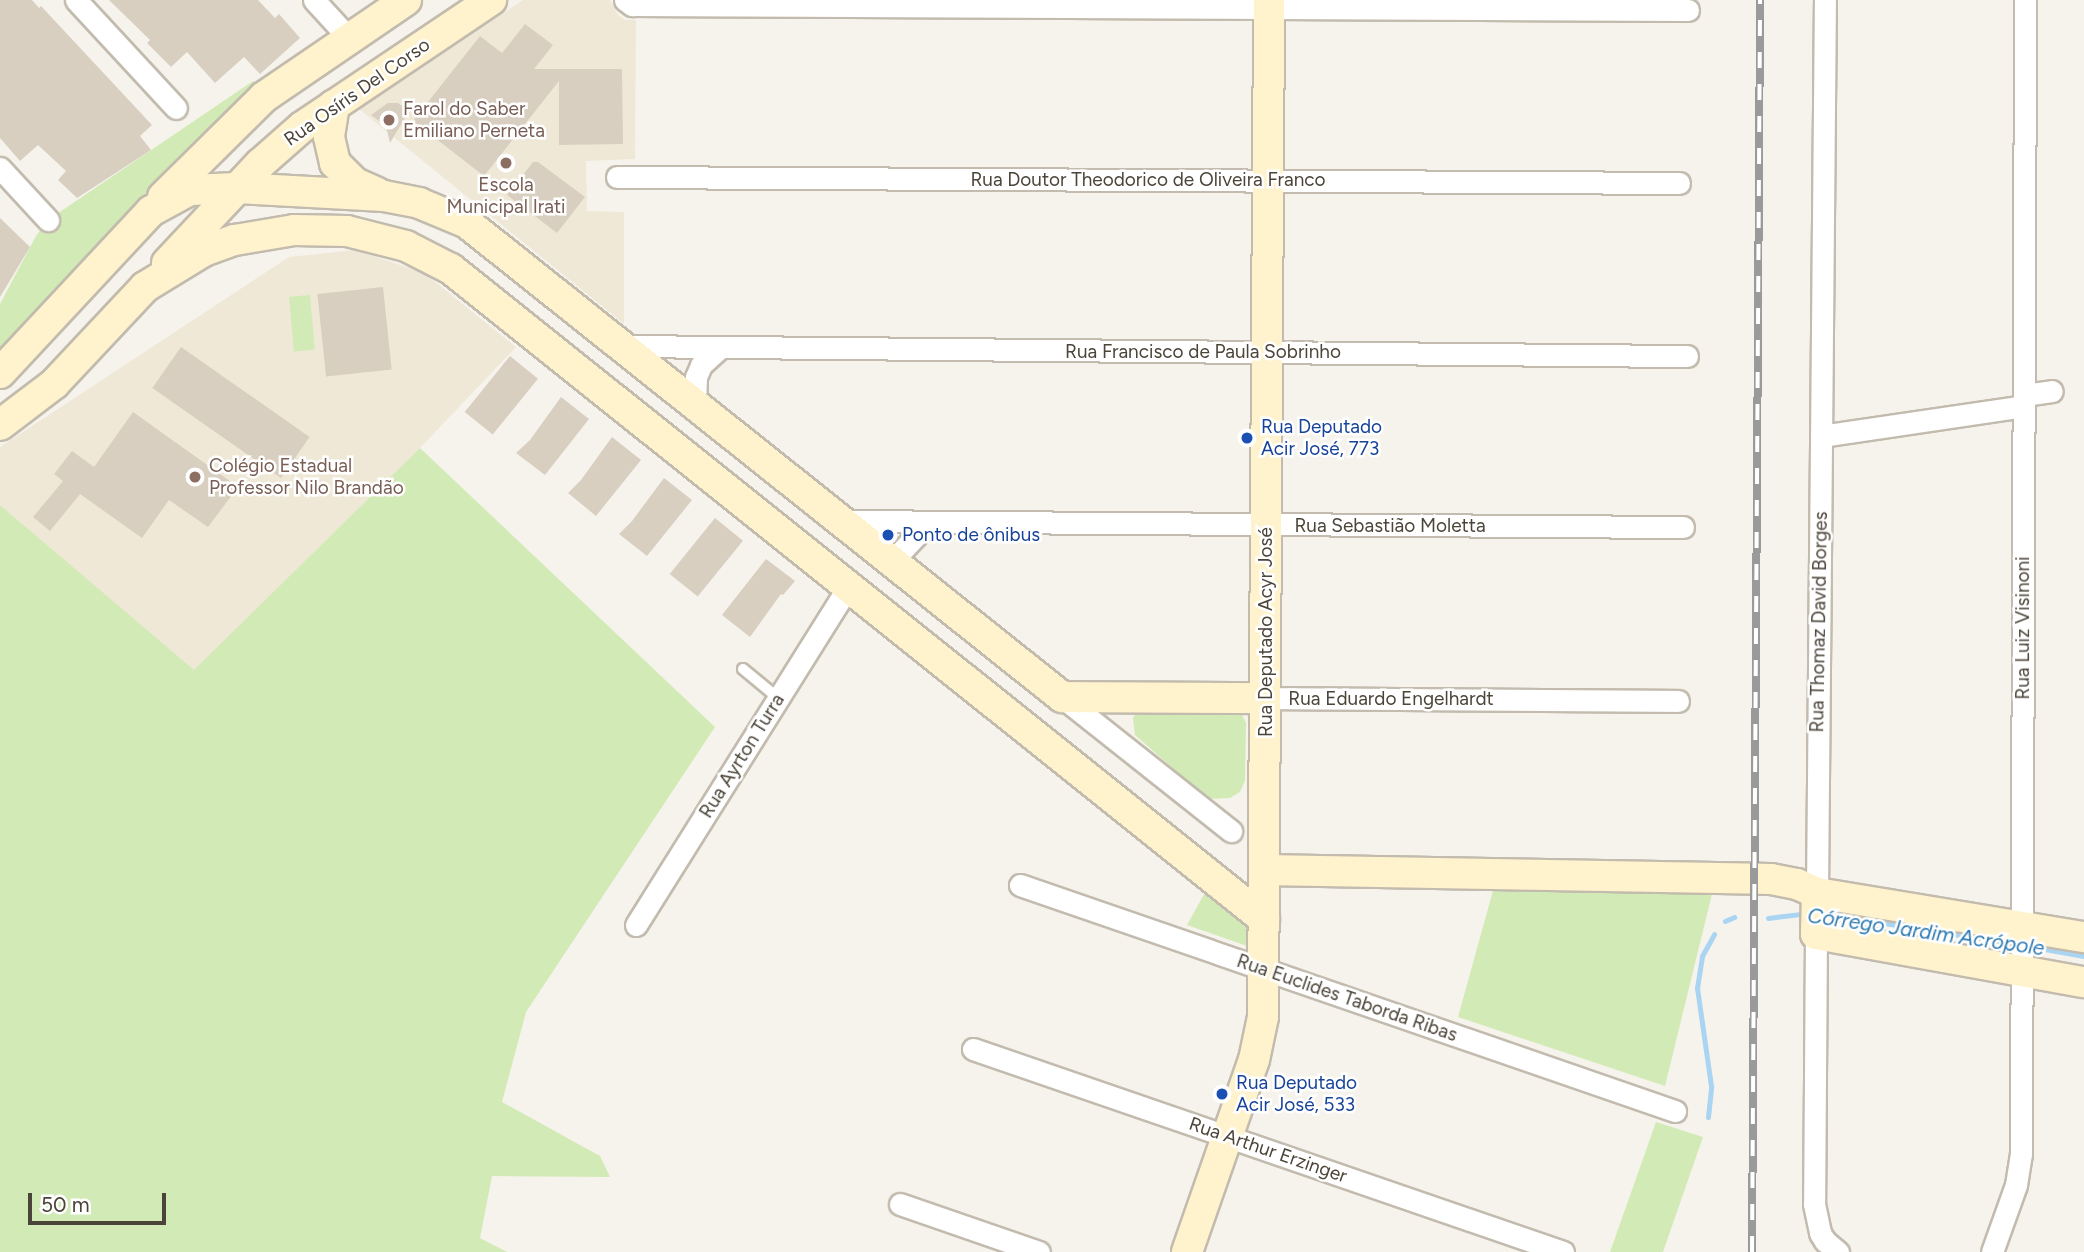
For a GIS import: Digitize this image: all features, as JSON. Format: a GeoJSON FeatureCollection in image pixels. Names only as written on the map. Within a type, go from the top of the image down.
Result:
{"type":"FeatureCollection","features":[{"type":"Feature","properties":{"kind":"street"},"geometry":{"type":"LineString","coordinates":[[76,0],[176,108]]}},
{"type":"Feature","properties":{"kind":"street"},"geometry":{"type":"LineString","coordinates":[[314,0],[349,38]]}},
{"type":"Feature","properties":{"kind":"street"},"geometry":{"type":"LineString","coordinates":[[0,373],[150,211],[264,97],[406,0]]}},
{"type":"Feature","properties":{"kind":"street","name":"Rua Osíris Del Corso"},"geometry":{"type":"LineString","coordinates":[[145,287],[282,144],[334,104],[491,0]]}},
{"type":"Feature","properties":{"kind":"street"},"geometry":{"type":"LineString","coordinates":[[625,0],[632,5],[1269,4],[1688,10]]}},
{"type":"Feature","properties":{"kind":"street","name":"Rua Thomaz David Borges"},"geometry":{"type":"LineString","coordinates":[[1825,0],[1814,1204],[1815,1219],[1832,1247]]}},
{"type":"Feature","properties":{"kind":"street","name":"Rua Luiz Visinoni"},"geometry":{"type":"LineString","coordinates":[[1992,1252],[2020,1170],[2025,0]]}},
{"type":"Feature","properties":{"kind":"street","name":"Rua Deputado Acyr José"},"geometry":{"type":"LineString","coordinates":[[1187,1252],[1260,1037],[1265,870],[1269,4]]}},
{"type":"Feature","properties":{"kind":"street"},"geometry":{"type":"LineString","coordinates":[[334,104],[329,137],[335,163],[355,183],[384,196]]}},
{"type":"Feature","properties":{"kind":"street"},"geometry":{"type":"LineString","coordinates":[[0,168],[48,220]]}},
{"type":"Feature","properties":{"kind":"street","name":"Rua Doutor Theodorico de Oliveira Franco"},"geometry":{"type":"LineString","coordinates":[[617,177],[1679,183]]}},
{"type":"Feature","properties":{"kind":"street"},"geometry":{"type":"LineString","coordinates":[[150,211],[190,190],[237,188],[384,196],[419,202],[456,216],[1231,831]]}},
{"type":"Feature","properties":{"kind":"street"},"geometry":{"type":"LineString","coordinates":[[0,425],[54,384],[145,287],[184,262],[235,240],[294,230],[347,231],[374,236],[432,257],[451,269],[1264,919]]}},
{"type":"Feature","properties":{"kind":"street","name":"Rua Francisco de Paula Sobrinho"},"geometry":{"type":"LineString","coordinates":[[621,346],[1687,356]]}},
{"type":"Feature","properties":{"kind":"street"},"geometry":{"type":"LineString","coordinates":[[636,417],[657,374],[680,348]]}},
{"type":"Feature","properties":{"kind":"street"},"geometry":{"type":"LineString","coordinates":[[695,405],[696,377],[701,365],[720,348]]}},
{"type":"Feature","properties":{"kind":"street"},"geometry":{"type":"LineString","coordinates":[[1821,436],[2024,401],[2052,391]]}},
{"type":"Feature","properties":{"kind":"street","name":"Rua Sebastião Moletta"},"geometry":{"type":"LineString","coordinates":[[841,521],[1683,527]]}},
{"type":"Feature","properties":{"kind":"street"},"geometry":{"type":"LineString","coordinates":[[848,587],[872,584],[929,523]]}},
{"type":"Feature","properties":{"kind":"street","name":"Rua Ayrton Turra"},"geometry":{"type":"LineString","coordinates":[[636,925],[848,587]]}},
{"type":"Feature","properties":{"kind":"street","name":"Rua Eduardo Engelhardt"},"geometry":{"type":"LineString","coordinates":[[1062,697],[1678,701]]}},
{"type":"Feature","properties":{"kind":"street"},"geometry":{"type":"LineString","coordinates":[[1265,870],[1755,878],[1797,884],[1816,893],[2084,937]]}},
{"type":"Feature","properties":{"kind":"street","name":"Rua Euclides Taborda Ribas"},"geometry":{"type":"LineString","coordinates":[[1020,885],[1675,1111]]}},
{"type":"Feature","properties":{"kind":"street"},"geometry":{"type":"LineString","coordinates":[[1816,934],[2084,982]]}},
{"type":"Feature","properties":{"kind":"street","name":"Rua Arthur Erzinger"},"geometry":{"type":"LineString","coordinates":[[973,1049],[1563,1252]]}},
{"type":"Feature","properties":{"kind":"street"},"geometry":{"type":"LineString","coordinates":[[901,1204],[1040,1252]]}},
{"type":"Feature","properties":{"kind":"lane"},"geometry":{"type":"LineString","coordinates":[[743,669],[778,698]]}},
{"type":"Feature","properties":{"kind":"shaded area","name":"Escola Municipal Irati"},"geometry":{"type":"Polygon","coordinates":[[[523,0],[610,0],[618,15],[625,20],[636,20],[635,159],[586,161],[587,211],[624,212],[624,324],[359,109],[523,0]]]}},
{"type":"Feature","properties":{"kind":"shaded area","name":"Colégio Estadual Professor Nilo Brandão"},"geometry":{"type":"Polygon","coordinates":[[[355,250],[424,273],[516,347],[420,448],[194,671],[0,505],[0,447],[289,257],[355,250]]]}},
{"type":"Feature","properties":{"kind":"green space"},"geometry":{"type":"Polygon","coordinates":[[[253,81],[260,87],[0,356],[0,304],[36,236],[48,220],[253,81]]]}},
{"type":"Feature","properties":{"kind":"green space"},"geometry":{"type":"Polygon","coordinates":[[[310,295],[315,350],[294,352],[289,297],[310,295]]]}},
{"type":"Feature","properties":{"kind":"green space"},"geometry":{"type":"Polygon","coordinates":[[[420,448],[715,727],[526,1012],[502,1102],[600,1156],[610,1177],[492,1176],[480,1238],[507,1252],[0,1252],[0,505],[194,670],[420,448]]]}},
{"type":"Feature","properties":{"kind":"green space"},"geometry":{"type":"Polygon","coordinates":[[[1234,711],[1242,715],[1246,723],[1245,781],[1240,792],[1230,798],[1208,799],[1135,735],[1133,718],[1137,712],[1234,711]]]}},
{"type":"Feature","properties":{"kind":"green space"},"geometry":{"type":"Polygon","coordinates":[[[1494,887],[1713,890],[1665,1086],[1458,1017],[1494,887]]]}},
{"type":"Feature","properties":{"kind":"green space"},"geometry":{"type":"Polygon","coordinates":[[[1207,889],[1249,921],[1250,947],[1187,925],[1207,889]]]}},
{"type":"Feature","properties":{"kind":"green space"},"geometry":{"type":"Polygon","coordinates":[[[1656,1122],[1703,1137],[1663,1252],[1610,1252],[1656,1122]]]}},
{"type":"Feature","properties":{"kind":"building"},"geometry":{"type":"Polygon","coordinates":[[[0,0],[32,0],[39,8],[41,6],[152,125],[140,136],[151,150],[77,198],[58,180],[66,171],[38,145],[20,161],[0,138],[0,0]]]}},
{"type":"Feature","properties":{"kind":"building"},"geometry":{"type":"Polygon","coordinates":[[[109,0],[258,0],[275,18],[279,14],[300,38],[260,74],[244,57],[215,83],[187,52],[171,67],[147,43],[150,40],[109,0]]]}},
{"type":"Feature","properties":{"kind":"building"},"geometry":{"type":"Polygon","coordinates":[[[525,24],[553,45],[534,69],[622,69],[623,144],[559,145],[559,81],[484,176],[413,121],[480,36],[502,53],[525,24]]]}},
{"type":"Feature","properties":{"kind":"building","name":"Farol do Saber Emiliano Perneta"},"geometry":{"type":"Polygon","coordinates":[[[388,103],[398,103],[409,111],[390,143],[386,126],[371,115],[388,103]]]}},
{"type":"Feature","properties":{"kind":"building"},"geometry":{"type":"Polygon","coordinates":[[[533,162],[538,162],[585,197],[557,233],[507,195],[533,162]]]}},
{"type":"Feature","properties":{"kind":"building"},"geometry":{"type":"Polygon","coordinates":[[[0,218],[30,247],[0,297],[0,218]]]}},
{"type":"Feature","properties":{"kind":"building"},"geometry":{"type":"Polygon","coordinates":[[[383,287],[392,370],[326,376],[317,294],[383,287]]]}},
{"type":"Feature","properties":{"kind":"building"},"geometry":{"type":"Polygon","coordinates":[[[181,347],[310,437],[281,478],[152,388],[181,347]]]}},
{"type":"Feature","properties":{"kind":"building"},"geometry":{"type":"Polygon","coordinates":[[[510,356],[538,379],[493,435],[465,412],[510,356]]]}},
{"type":"Feature","properties":{"kind":"building"},"geometry":{"type":"Polygon","coordinates":[[[561,397],[589,419],[545,475],[516,453],[530,440],[561,397]]]}},
{"type":"Feature","properties":{"kind":"building"},"geometry":{"type":"Polygon","coordinates":[[[133,412],[238,487],[208,527],[169,500],[142,538],[80,494],[50,531],[33,517],[63,481],[54,474],[72,451],[94,467],[133,412]]]}},
{"type":"Feature","properties":{"kind":"building"},"geometry":{"type":"Polygon","coordinates":[[[612,437],[641,460],[596,516],[568,493],[581,480],[612,437]]]}},
{"type":"Feature","properties":{"kind":"building"},"geometry":{"type":"Polygon","coordinates":[[[664,478],[692,500],[647,556],[619,534],[664,478]]]}},
{"type":"Feature","properties":{"kind":"building"},"geometry":{"type":"Polygon","coordinates":[[[715,518],[743,541],[698,597],[670,574],[715,518]]]}},
{"type":"Feature","properties":{"kind":"building"},"geometry":{"type":"Polygon","coordinates":[[[766,559],[795,581],[781,594],[750,637],[722,615],[766,559]]]}},
{"type":"Feature","properties":{"kind":"waterway","name":"Córrego Jardim Acrópole"},"geometry":{"type":"LineString","coordinates":[[1768,918],[1806,913]]}},
{"type":"Feature","properties":{"kind":"waterway","name":"Córrego Jardim Acrópole"},"geometry":{"type":"LineString","coordinates":[[1827,914],[2017,944]]}},
{"type":"Feature","properties":{"kind":"waterway","name":"Córrego Jardim Acrópole"},"geometry":{"type":"LineString","coordinates":[[1725,921],[1734,917]]}},
{"type":"Feature","properties":{"kind":"waterway","name":"Córrego Jardim Acrópole"},"geometry":{"type":"LineString","coordinates":[[1708,1117],[1711,1086],[1697,988],[1702,956],[1714,934]]}},
{"type":"Feature","properties":{"kind":"waterway","name":"Córrego Jardim Acrópole"},"geometry":{"type":"LineString","coordinates":[[2027,946],[2084,956]]}},
{"type":"Feature","properties":{"kind":"railway"},"geometry":{"type":"LineString","coordinates":[[1752,1252],[1760,0]]}},
{"type":"Feature","properties":{"kind":"place","name":"Farol do Saber Emiliano Perneta"},"geometry":{"type":"Point","coordinates":[389,120]}},
{"type":"Feature","properties":{"kind":"place","name":"Escola Municipal Irati"},"geometry":{"type":"Point","coordinates":[506,163]}},
{"type":"Feature","properties":{"kind":"place","name":"Rua Deputado Acir José, 773"},"geometry":{"type":"Point","coordinates":[1247,438]}},
{"type":"Feature","properties":{"kind":"place","name":"Colégio Estadual Professor Nilo Brandão"},"geometry":{"type":"Point","coordinates":[195,477]}},
{"type":"Feature","properties":{"kind":"place","name":"Ponto de ônibus"},"geometry":{"type":"Point","coordinates":[888,535]}},
{"type":"Feature","properties":{"kind":"place","name":"Rua Deputado Acir José, 533"},"geometry":{"type":"Point","coordinates":[1222,1094]}}]}
